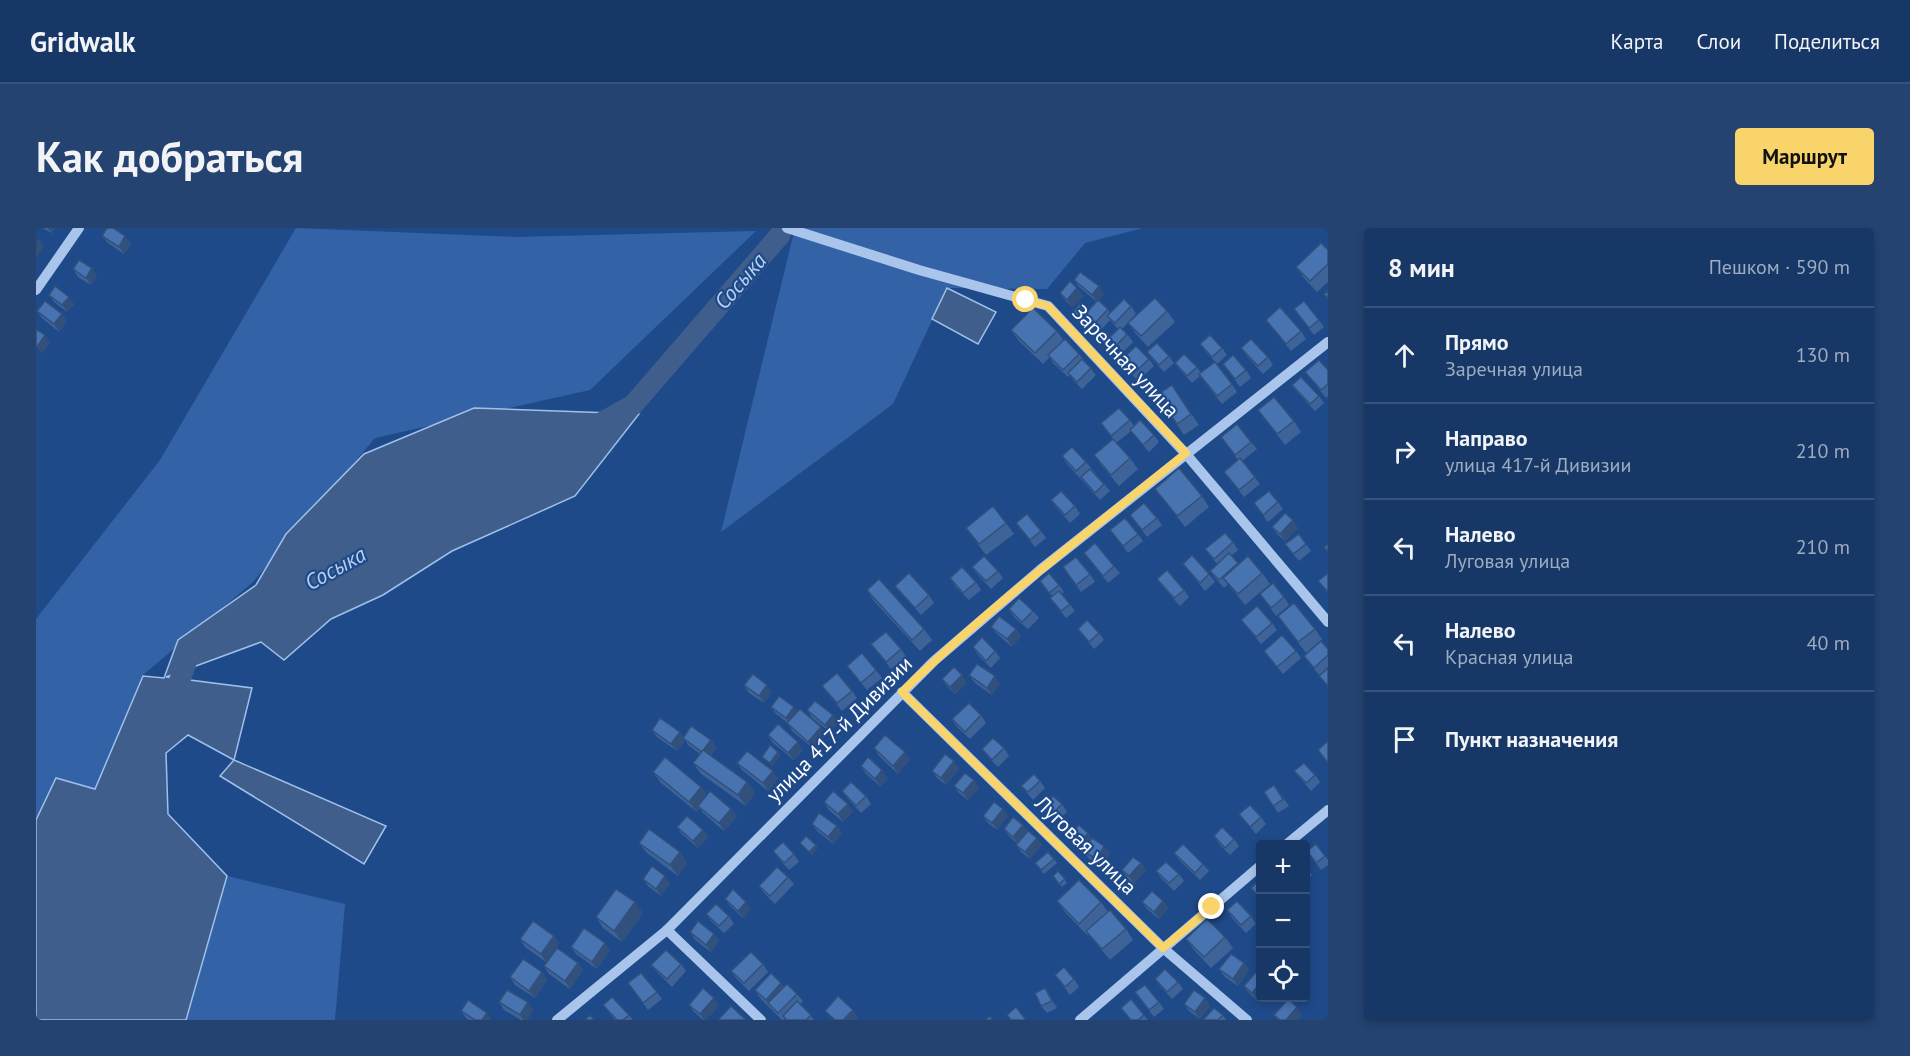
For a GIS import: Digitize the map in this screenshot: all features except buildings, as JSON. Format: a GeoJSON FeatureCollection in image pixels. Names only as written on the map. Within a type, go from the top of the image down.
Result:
{"type":"FeatureCollection","features":[{"type":"Feature","properties":{"kind":"street"},"geometry":{"type":"LineString","coordinates":[[36,290],[79,228]]}},
{"type":"Feature","properties":{"kind":"street","name":"Заречная улица"},"geometry":{"type":"LineString","coordinates":[[787,228],[919,270],[1048,306],[1186,453],[1328,622]]}},
{"type":"Feature","properties":{"kind":"street","name":"улица 417-й Дивизии"},"geometry":{"type":"LineString","coordinates":[[557,1020],[667,930],[934,661],[1040,570],[1328,342]]}},
{"type":"Feature","properties":{"kind":"street","name":"Луговая улица"},"geometry":{"type":"LineString","coordinates":[[902,692],[1163,948],[1247,1020]]}},
{"type":"Feature","properties":{"kind":"street"},"geometry":{"type":"LineString","coordinates":[[1292,840],[1328,810]]}},
{"type":"Feature","properties":{"kind":"street"},"geometry":{"type":"LineString","coordinates":[[1080,1020],[1256,869]]}},
{"type":"Feature","properties":{"kind":"street"},"geometry":{"type":"LineString","coordinates":[[667,930],[761,1020]]}},
{"type":"Feature","properties":{"kind":"shaded area"},"geometry":{"type":"Polygon","coordinates":[[[296,228],[514,237],[756,231],[590,390],[375,438],[253,582],[143,675],[97,790],[56,778],[36,820],[36,619],[160,460],[296,228]]]}},
{"type":"Feature","properties":{"kind":"shaded area"},"geometry":{"type":"Polygon","coordinates":[[[795,228],[1143,228],[1085,243],[1047,289],[947,288],[893,404],[721,532],[795,228]]]}},
{"type":"Feature","properties":{"kind":"shaded area"},"geometry":{"type":"Polygon","coordinates":[[[227,876],[345,904],[335,1020],[186,1020],[227,876]]]}},
{"type":"Feature","properties":{"kind":"water"},"geometry":{"type":"Polygon","coordinates":[[[947,288],[996,312],[978,344],[932,319],[947,288]]]}},
{"type":"Feature","properties":{"kind":"water"},"geometry":{"type":"Polygon","coordinates":[[[474,408],[639,414],[575,496],[452,551],[383,595],[331,619],[284,660],[261,642],[166,677],[252,688],[234,760],[188,735],[166,753],[168,814],[227,876],[186,1020],[36,1020],[36,820],[56,778],[95,789],[143,676],[164,678],[178,640],[256,585],[286,534],[364,454],[474,408]]]}},
{"type":"Feature","properties":{"kind":"water"},"geometry":{"type":"Polygon","coordinates":[[[234,760],[386,826],[364,864],[220,776],[234,760]]]}},
{"type":"Feature","properties":{"kind":"waterway","name":"Сосыка"},"geometry":{"type":"LineString","coordinates":[[594,427],[633,405],[780,235]]}},
{"type":"Feature","properties":{"kind":"waterway","name":"Сосыка"},"geometry":{"type":"LineString","coordinates":[[171,706],[192,645]]}},
{"type":"Feature","properties":{"kind":"route"},"geometry":{"type":"LineString","coordinates":[[1026,300],[1048,306],[1186,453],[1040,570],[934,661],[902,692],[1163,948],[1212,907]]}}]}
